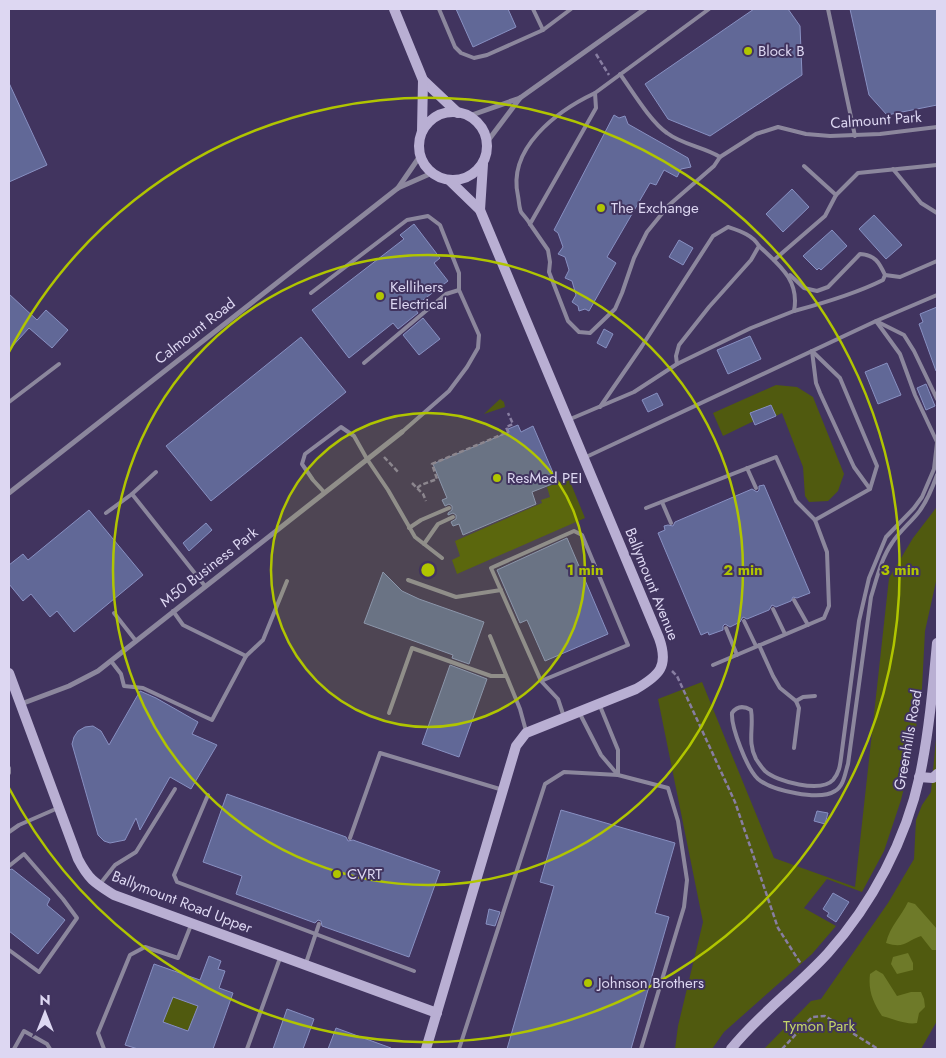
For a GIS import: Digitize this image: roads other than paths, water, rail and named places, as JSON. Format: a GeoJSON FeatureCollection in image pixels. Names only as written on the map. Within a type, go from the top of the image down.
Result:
{"type":"FeatureCollection","features":[{"type":"Feature","properties":{"kind":"street"},"geometry":{"type":"LineString","coordinates":[[394,9],[423,80],[422,133],[419,144],[420,156],[424,165],[432,173],[449,180],[460,180],[469,177],[477,170],[487,152],[487,142],[481,127],[469,116],[447,113],[436,117],[422,133]]}},
{"type":"Feature","properties":{"kind":"street"},"geometry":{"type":"LineString","coordinates":[[469,116],[520,98],[645,9]]}},
{"type":"Feature","properties":{"kind":"street"},"geometry":{"type":"LineString","coordinates":[[423,80],[458,113]]}},
{"type":"Feature","properties":{"kind":"street"},"geometry":{"type":"LineString","coordinates":[[487,142],[520,98]]}},
{"type":"Feature","properties":{"kind":"street","name":"Calmount Road"},"geometry":{"type":"LineString","coordinates":[[398,188],[420,156]]}},
{"type":"Feature","properties":{"kind":"street","name":"Ballymount Avenue"},"geometry":{"type":"LineString","coordinates":[[480,210],[483,162]]}},
{"type":"Feature","properties":{"kind":"street","name":"Calmount Road"},"geometry":{"type":"LineString","coordinates":[[9,493],[398,188],[432,173]]}},
{"type":"Feature","properties":{"kind":"street","name":"Ballymount Avenue"},"geometry":{"type":"LineString","coordinates":[[449,180],[480,210],[659,638],[664,655],[664,663],[659,672],[636,689],[526,733]]}},
{"type":"Feature","properties":{"kind":"street","name":"M50 Business Park"},"geometry":{"type":"LineString","coordinates":[[21,704],[69,686],[98,671],[402,432]]}},
{"type":"Feature","properties":{"kind":"street","name":"Greenhills Road"},"geometry":{"type":"LineString","coordinates":[[731,1049],[763,1014],[828,953],[867,902],[885,871],[905,825],[920,778],[928,731],[937,643]]}},
{"type":"Feature","properties":{"kind":"street","name":"Ballymount Road Upper"},"geometry":{"type":"LineString","coordinates":[[10,677],[58,808],[78,859],[87,876],[114,895],[437,1013]]}},
{"type":"Feature","properties":{"kind":"street"},"geometry":{"type":"LineString","coordinates":[[426,1049],[516,746],[526,733]]}},
{"type":"Feature","properties":{"kind":"street"},"geometry":{"type":"LineString","coordinates":[[920,778],[933,778],[937,774]]}},
{"type":"Feature","properties":{"kind":"lane"},"geometry":{"type":"LineString","coordinates":[[439,9],[455,48],[461,53],[474,58],[487,55],[543,30],[571,9]]}},
{"type":"Feature","properties":{"kind":"lane"},"geometry":{"type":"LineString","coordinates":[[533,9],[543,30]]}},
{"type":"Feature","properties":{"kind":"lane","name":"Calmount Park"},"geometry":{"type":"LineString","coordinates":[[709,9],[595,93],[559,115],[536,134],[521,160],[516,186],[521,211],[548,250],[549,272],[568,321],[579,332],[590,333],[615,309],[634,258],[648,232],[670,205],[714,166],[720,157],[756,134],[778,127],[806,134],[830,136],[880,134],[937,127]]}},
{"type":"Feature","properties":{"kind":"lane"},"geometry":{"type":"LineString","coordinates":[[828,9],[855,136]]}},
{"type":"Feature","properties":{"kind":"lane"},"geometry":{"type":"LineString","coordinates":[[620,74],[647,112],[666,133],[720,157]]}},
{"type":"Feature","properties":{"kind":"lane"},"geometry":{"type":"LineString","coordinates":[[530,224],[596,108],[595,93]]}},
{"type":"Feature","properties":{"kind":"lane"},"geometry":{"type":"LineString","coordinates":[[774,260],[825,216],[836,195],[858,173],[937,165]]}},
{"type":"Feature","properties":{"kind":"lane"},"geometry":{"type":"LineString","coordinates":[[804,166],[836,195]]}},
{"type":"Feature","properties":{"kind":"lane"},"geometry":{"type":"LineString","coordinates":[[893,169],[921,203],[937,213]]}},
{"type":"Feature","properties":{"kind":"lane"},"geometry":{"type":"LineString","coordinates":[[311,294],[407,220],[428,216],[440,225],[459,273],[459,290],[479,335],[478,348],[467,367],[449,391],[402,432]]}},
{"type":"Feature","properties":{"kind":"lane"},"geometry":{"type":"LineString","coordinates":[[600,407],[713,236],[728,227],[742,231],[756,240],[759,246],[804,288],[817,291],[828,287],[843,269],[860,254],[869,255],[880,264],[885,275]]}},
{"type":"Feature","properties":{"kind":"lane"},"geometry":{"type":"LineString","coordinates":[[678,364],[676,356],[678,345],[751,260],[759,246]]}},
{"type":"Feature","properties":{"kind":"lane"},"geometry":{"type":"LineString","coordinates":[[885,275],[900,277],[937,261]]}},
{"type":"Feature","properties":{"kind":"lane"},"geometry":{"type":"LineString","coordinates":[[788,274],[794,289],[796,302],[794,311]]}},
{"type":"Feature","properties":{"kind":"lane"},"geometry":{"type":"LineString","coordinates":[[568,420],[634,392],[678,364],[751,328],[794,311],[872,286],[883,280],[885,275]]}},
{"type":"Feature","properties":{"kind":"lane"},"geometry":{"type":"LineString","coordinates":[[364,363],[446,294],[459,290]]}},
{"type":"Feature","properties":{"kind":"lane"},"geometry":{"type":"LineString","coordinates":[[584,458],[876,321],[937,295]]}},
{"type":"Feature","properties":{"kind":"lane"},"geometry":{"type":"LineString","coordinates":[[876,321],[904,335],[914,351],[937,399]]}},
{"type":"Feature","properties":{"kind":"lane"},"geometry":{"type":"LineString","coordinates":[[876,321],[900,354],[915,396],[937,443],[934,470],[922,497],[886,537],[869,578],[859,621],[839,772],[833,780],[826,784],[807,786],[782,780],[765,771],[756,758],[750,742],[753,719],[751,710],[746,707],[740,707],[732,713],[733,724],[751,771],[767,785],[797,793],[826,795],[837,790],[844,779],[848,764],[872,597],[879,571],[893,541],[918,513],[930,495],[937,476]]}},
{"type":"Feature","properties":{"kind":"lane"},"geometry":{"type":"LineString","coordinates":[[812,351],[840,378],[877,466],[870,489],[815,520]]}},
{"type":"Feature","properties":{"kind":"lane"},"geometry":{"type":"LineString","coordinates":[[812,351],[816,383],[820,393],[854,467],[870,489]]}},
{"type":"Feature","properties":{"kind":"lane"},"geometry":{"type":"LineString","coordinates":[[9,402],[59,364]]}},
{"type":"Feature","properties":{"kind":"lane"},"geometry":{"type":"LineString","coordinates":[[324,492],[302,464],[305,454],[342,427],[354,436],[366,459],[388,490],[414,537],[442,558]]}},
{"type":"Feature","properties":{"kind":"lane"},"geometry":{"type":"LineString","coordinates":[[646,508],[776,457],[796,501],[815,520],[827,552],[829,606],[824,618],[713,665]]}},
{"type":"Feature","properties":{"kind":"lane"},"geometry":{"type":"LineString","coordinates":[[748,468],[756,488]]}},
{"type":"Feature","properties":{"kind":"lane"},"geometry":{"type":"LineString","coordinates":[[106,514],[156,472]]}},
{"type":"Feature","properties":{"kind":"lane"},"geometry":{"type":"LineString","coordinates":[[132,494],[205,586]]}},
{"type":"Feature","properties":{"kind":"lane"},"geometry":{"type":"LineString","coordinates":[[662,502],[671,523]]}},
{"type":"Feature","properties":{"kind":"lane"},"geometry":{"type":"LineString","coordinates":[[409,528],[421,520],[449,508]]}},
{"type":"Feature","properties":{"kind":"lane"},"geometry":{"type":"LineString","coordinates":[[424,544],[438,524],[453,517]]}},
{"type":"Feature","properties":{"kind":"lane"},"geometry":{"type":"LineString","coordinates":[[541,681],[628,645],[582,535],[574,531],[491,568],[541,681],[558,699],[564,717]]}},
{"type":"Feature","properties":{"kind":"lane"},"geometry":{"type":"LineString","coordinates":[[408,580],[456,597],[500,590]]}},
{"type":"Feature","properties":{"kind":"lane"},"geometry":{"type":"LineString","coordinates":[[111,660],[121,674],[124,686],[143,688],[212,720],[246,656],[263,640],[287,581]]}},
{"type":"Feature","properties":{"kind":"lane"},"geometry":{"type":"LineString","coordinates":[[794,600],[808,625]]}},
{"type":"Feature","properties":{"kind":"lane"},"geometry":{"type":"LineString","coordinates":[[773,609],[785,634]]}},
{"type":"Feature","properties":{"kind":"lane"},"geometry":{"type":"LineString","coordinates":[[173,611],[183,625],[246,656]]}},
{"type":"Feature","properties":{"kind":"lane"},"geometry":{"type":"LineString","coordinates":[[114,614],[136,641]]}},
{"type":"Feature","properties":{"kind":"lane"},"geometry":{"type":"LineString","coordinates":[[744,621],[780,688],[796,701],[799,708],[794,748]]}},
{"type":"Feature","properties":{"kind":"lane"},"geometry":{"type":"LineString","coordinates":[[726,628],[737,655]]}},
{"type":"Feature","properties":{"kind":"lane"},"geometry":{"type":"LineString","coordinates":[[490,636],[520,709],[526,733]]}},
{"type":"Feature","properties":{"kind":"lane"},"geometry":{"type":"LineString","coordinates":[[388,713],[412,648],[491,676],[506,676]]}},
{"type":"Feature","properties":{"kind":"lane"},"geometry":{"type":"LineString","coordinates":[[796,701],[802,697],[815,696]]}},
{"type":"Feature","properties":{"kind":"lane"},"geometry":{"type":"LineString","coordinates":[[599,704],[618,750],[618,775]]}},
{"type":"Feature","properties":{"kind":"lane"},"geometry":{"type":"LineString","coordinates":[[579,712],[601,755],[618,775]]}},
{"type":"Feature","properties":{"kind":"lane"},"geometry":{"type":"LineString","coordinates":[[350,838],[380,753],[503,790]]}},
{"type":"Feature","properties":{"kind":"lane"},"geometry":{"type":"LineString","coordinates":[[9,768],[9,774]]}},
{"type":"Feature","properties":{"kind":"lane"},"geometry":{"type":"LineString","coordinates":[[459,1049],[546,784],[564,772],[618,775],[668,788],[678,820],[687,880],[684,908],[641,1049]]}},
{"type":"Feature","properties":{"kind":"lane"},"geometry":{"type":"LineString","coordinates":[[99,885],[115,865],[136,852],[175,790]]}},
{"type":"Feature","properties":{"kind":"lane"},"geometry":{"type":"LineString","coordinates":[[208,794],[174,875],[177,882],[414,971]]}},
{"type":"Feature","properties":{"kind":"lane"},"geometry":{"type":"LineString","coordinates":[[9,832],[19,825],[58,808]]}},
{"type":"Feature","properties":{"kind":"lane"},"geometry":{"type":"LineString","coordinates":[[9,866],[24,854],[77,918],[39,972],[9,950]]}},
{"type":"Feature","properties":{"kind":"lane"},"geometry":{"type":"LineString","coordinates":[[104,1049],[98,1033],[130,955],[145,947],[178,958],[191,922]]}},
{"type":"Feature","properties":{"kind":"lane"},"geometry":{"type":"LineString","coordinates":[[305,965],[319,924]]}},
{"type":"Feature","properties":{"kind":"lane"},"geometry":{"type":"LineString","coordinates":[[247,1049],[280,956]]}},
{"type":"Feature","properties":{"kind":"lane"},"geometry":{"type":"LineString","coordinates":[[14,1049],[24,1031],[47,1044],[50,1049]]}},
{"type":"Feature","properties":{"kind":"place","name":"Block B"},"geometry":{"type":"Point","coordinates":[748,51]}},
{"type":"Feature","properties":{"kind":"place","name":"The Exchange"},"geometry":{"type":"Point","coordinates":[601,208]}},
{"type":"Feature","properties":{"kind":"place","name":"Kellihers Electrical"},"geometry":{"type":"Point","coordinates":[380,296]}},
{"type":"Feature","properties":{"kind":"place","name":"ResMed PEI"},"geometry":{"type":"Point","coordinates":[497,478]}},
{"type":"Feature","properties":{"kind":"place","name":"CVRT"},"geometry":{"type":"Point","coordinates":[337,874]}},
{"type":"Feature","properties":{"kind":"place","name":"Johnson Brothers"},"geometry":{"type":"Point","coordinates":[588,983]}},
{"type":"Feature","properties":{"kind":"park label","name":"Tymon Park"},"geometry":{"type":"Point","coordinates":[819,1026]}}]}
